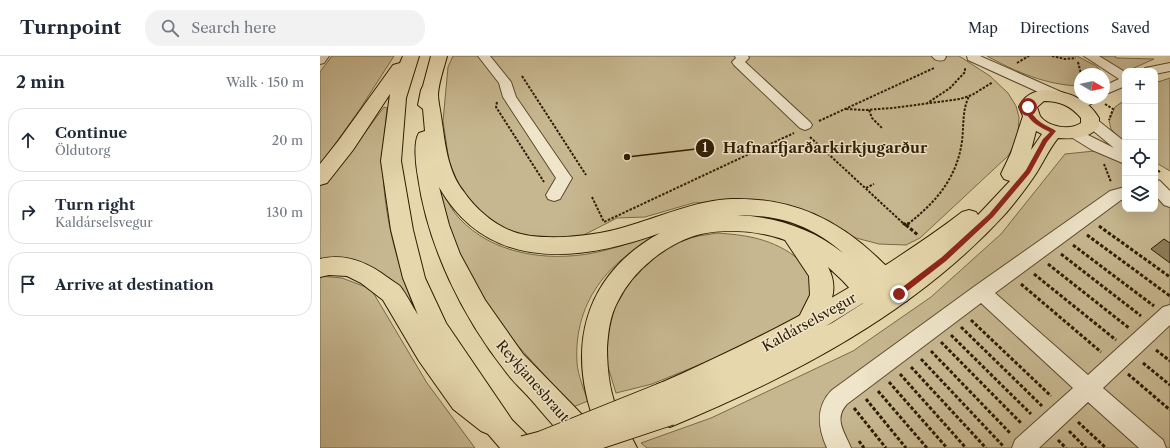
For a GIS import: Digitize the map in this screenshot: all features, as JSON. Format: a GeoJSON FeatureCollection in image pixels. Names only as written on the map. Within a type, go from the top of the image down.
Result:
{"type":"FeatureCollection","features":[{"type":"Feature","properties":{"kind":"main road"},"geometry":{"type":"LineString","coordinates":[[320,178],[346,145],[408,56]]}},
{"type":"Feature","properties":{"kind":"main road"},"geometry":{"type":"LineString","coordinates":[[411,56],[397,98],[391,161],[402,230],[414,278],[437,331],[511,439]]}},
{"type":"Feature","properties":{"kind":"main road","name":"Reykjanesbraut"},"geometry":{"type":"LineString","coordinates":[[439,56],[430,90],[425,121],[426,168],[437,218],[458,274],[480,314],[510,357],[527,378],[576,431],[595,448]]}},
{"type":"Feature","properties":{"kind":"main road"},"geometry":{"type":"LineString","coordinates":[[430,90],[437,150],[448,185],[461,204],[488,230],[508,239],[529,244],[550,246],[606,241],[626,236],[690,213],[713,208],[740,206],[762,208],[801,217],[819,226],[854,248],[883,292]]}},
{"type":"Feature","properties":{"kind":"main road"},"geometry":{"type":"LineString","coordinates":[[1074,100],[1040,96],[1030,110],[1041,125],[1065,134],[1076,134],[1085,131],[1090,126],[1090,120],[1080,104]]}},
{"type":"Feature","properties":{"kind":"main road","name":"Kaldárselsvegur"},"geometry":{"type":"LineString","coordinates":[[524,448],[667,404],[724,392],[833,335],[992,197],[1010,176],[1017,164],[1024,144],[1030,110]]}},
{"type":"Feature","properties":{"kind":"main road","name":"Kaldárselsvegur"},"geometry":{"type":"LineString","coordinates":[[564,448],[667,404],[788,336],[808,323],[883,292],[944,259],[991,216],[1028,171],[1044,141],[1054,131]]}},
{"type":"Feature","properties":{"kind":"main road"},"geometry":{"type":"LineString","coordinates":[[623,448],[616,439],[603,412],[594,357],[596,332],[601,310],[610,292],[625,271],[641,256],[659,244],[679,233],[701,226],[729,223],[754,225],[792,233],[834,256],[883,292]]}},
{"type":"Feature","properties":{"kind":"main road"},"geometry":{"type":"LineString","coordinates":[[792,233],[820,274],[822,296],[808,323]]}},
{"type":"Feature","properties":{"kind":"main road"},"geometry":{"type":"LineString","coordinates":[[320,268],[329,266],[350,268],[369,276],[390,293],[428,353],[462,400],[511,439]]}},
{"type":"Feature","properties":{"kind":"street"},"geometry":{"type":"LineString","coordinates":[[320,60],[323,56]]}},
{"type":"Feature","properties":{"kind":"street"},"geometry":{"type":"LineString","coordinates":[[484,56],[505,82],[510,97],[564,178],[554,195]]}},
{"type":"Feature","properties":{"kind":"street"},"geometry":{"type":"LineString","coordinates":[[972,56],[1074,99]]}},
{"type":"Feature","properties":{"kind":"street"},"geometry":{"type":"LineString","coordinates":[[972,56],[1015,84],[1024,93],[1030,110]]}},
{"type":"Feature","properties":{"kind":"street"},"geometry":{"type":"LineString","coordinates":[[1090,56],[1122,74]]}},
{"type":"Feature","properties":{"kind":"street"},"geometry":{"type":"LineString","coordinates":[[744,57],[738,62],[806,129]]}},
{"type":"Feature","properties":{"kind":"street"},"geometry":{"type":"LineString","coordinates":[[1158,69],[1170,67]]}},
{"type":"Feature","properties":{"kind":"street"},"geometry":{"type":"LineString","coordinates":[[1110,88],[1122,82]]}},
{"type":"Feature","properties":{"kind":"street"},"geometry":{"type":"LineString","coordinates":[[1090,120],[1122,148]]}},
{"type":"Feature","properties":{"kind":"street"},"geometry":{"type":"LineString","coordinates":[[1076,134],[1122,158]]}},
{"type":"Feature","properties":{"kind":"street"},"geometry":{"type":"LineString","coordinates":[[1158,189],[1170,201]]}},
{"type":"Feature","properties":{"kind":"street"},"geometry":{"type":"LineString","coordinates":[[840,448],[832,434],[829,422],[832,406],[902,350],[1047,244],[1121,194]]}},
{"type":"Feature","properties":{"kind":"street"},"geometry":{"type":"LineString","coordinates":[[982,292],[1155,448]]}},
{"type":"Feature","properties":{"kind":"street"},"geometry":{"type":"LineString","coordinates":[[1036,433],[1088,388],[1150,329]]}},
{"type":"Feature","properties":{"kind":"path"},"geometry":{"type":"LineString","coordinates":[[1015,65],[1023,57],[1028,56]]}},
{"type":"Feature","properties":{"kind":"path"},"geometry":{"type":"LineString","coordinates":[[1052,56],[1065,59],[1077,58],[1080,68]]}},
{"type":"Feature","properties":{"kind":"path"},"geometry":{"type":"LineString","coordinates":[[592,197],[604,222],[806,129],[938,60]]}},
{"type":"Feature","properties":{"kind":"path"},"geometry":{"type":"LineString","coordinates":[[926,104],[950,88],[963,75],[966,69],[962,64]]}},
{"type":"Feature","properties":{"kind":"path"},"geometry":{"type":"LineString","coordinates":[[522,76],[586,175]]}},
{"type":"Feature","properties":{"kind":"path"},"geometry":{"type":"LineString","coordinates":[[845,109],[869,110],[960,99],[969,96],[993,82]]}},
{"type":"Feature","properties":{"kind":"path"},"geometry":{"type":"LineString","coordinates":[[806,129],[906,225],[933,204],[943,193],[956,169],[962,140],[963,110],[969,96]]}},
{"type":"Feature","properties":{"kind":"path"},"geometry":{"type":"LineString","coordinates":[[869,110],[872,118],[882,128]]}},
{"type":"Feature","properties":{"kind":"path"},"geometry":{"type":"LineString","coordinates":[[1097,146],[1121,194]]}},
{"type":"Feature","properties":{"kind":"path"},"geometry":{"type":"LineString","coordinates":[[866,188],[874,184]]}},
{"type":"Feature","properties":{"kind":"path"},"geometry":{"type":"LineString","coordinates":[[1047,244],[1170,277]]}},
{"type":"Feature","properties":{"kind":"path"},"geometry":{"type":"LineString","coordinates":[[1047,244],[1150,329],[1170,361]]}},
{"type":"Feature","properties":{"kind":"path"},"geometry":{"type":"LineString","coordinates":[[1047,244],[1150,329],[1170,385]]}},
{"type":"Feature","properties":{"kind":"path"},"geometry":{"type":"LineString","coordinates":[[1047,244],[1150,329],[1170,410]]}},
{"type":"Feature","properties":{"kind":"path"},"geometry":{"type":"LineString","coordinates":[[1047,244],[1150,329]]}},
{"type":"Feature","properties":{"kind":"path"},"geometry":{"type":"LineString","coordinates":[[1047,244],[1150,329]]}},
{"type":"Feature","properties":{"kind":"path"},"geometry":{"type":"LineString","coordinates":[[1047,244],[1150,329]]}},
{"type":"Feature","properties":{"kind":"path"},"geometry":{"type":"LineString","coordinates":[[902,350],[1036,433],[1066,448]]}},
{"type":"Feature","properties":{"kind":"path"},"geometry":{"type":"LineString","coordinates":[[902,350],[1036,433],[1086,448]]}},
{"type":"Feature","properties":{"kind":"path"},"geometry":{"type":"LineString","coordinates":[[902,350],[1036,433],[1106,448]]}},
{"type":"Feature","properties":{"kind":"path"},"geometry":{"type":"LineString","coordinates":[[902,350],[1036,433]]}},
{"type":"Feature","properties":{"kind":"path"},"geometry":{"type":"LineString","coordinates":[[902,350],[1036,433]]}},
{"type":"Feature","properties":{"kind":"path"},"geometry":{"type":"LineString","coordinates":[[902,350],[1036,433]]}},
{"type":"Feature","properties":{"kind":"path"},"geometry":{"type":"LineString","coordinates":[[886,448],[902,350]]}},
{"type":"Feature","properties":{"kind":"path"},"geometry":{"type":"LineString","coordinates":[[902,350],[906,448]]}},
{"type":"Feature","properties":{"kind":"path"},"geometry":{"type":"LineString","coordinates":[[902,350],[927,448]]}},
{"type":"Feature","properties":{"kind":"path"},"geometry":{"type":"LineString","coordinates":[[902,350],[947,448]]}},
{"type":"Feature","properties":{"kind":"path"},"geometry":{"type":"LineString","coordinates":[[902,350],[966,448]]}},
{"type":"Feature","properties":{"kind":"path"},"geometry":{"type":"LineString","coordinates":[[902,350],[986,448]]}},
{"type":"Feature","properties":{"kind":"shaded area"},"geometry":{"type":"Polygon","coordinates":[[[332,56],[394,56],[360,109],[320,165],[320,72],[332,56]]]}},
{"type":"Feature","properties":{"kind":"shaded area"},"geometry":{"type":"Polygon","coordinates":[[[453,56],[959,56],[990,76],[1008,93],[1016,106],[1019,117],[1018,137],[1008,156],[920,238],[906,245],[879,244],[856,238],[828,221],[800,209],[736,200],[693,203],[645,217],[617,218],[574,240],[512,234],[488,220],[461,191],[449,161],[443,121],[448,67],[453,56]]]}},
{"type":"Feature","properties":{"kind":"shaded area"},"geometry":{"type":"Polygon","coordinates":[[[987,56],[1077,56],[1098,68],[1074,68],[1074,86],[1055,83],[1032,77],[987,56]]]}},
{"type":"Feature","properties":{"kind":"shaded area"},"geometry":{"type":"Polygon","coordinates":[[[1090,56],[1154,59],[1134,68],[1122,68],[1122,71],[1090,56]]]}},
{"type":"Feature","properties":{"kind":"shaded area"},"geometry":{"type":"Polygon","coordinates":[[[1170,78],[1170,171],[1158,164],[1158,82],[1170,78]]]}},
{"type":"Feature","properties":{"kind":"shaded area"},"geometry":{"type":"Polygon","coordinates":[[[1122,102],[1122,140],[1111,129],[1109,121],[1115,107],[1122,102]]]}},
{"type":"Feature","properties":{"kind":"shaded area"},"geometry":{"type":"Polygon","coordinates":[[[384,107],[387,108],[383,172],[387,214],[402,274],[424,333],[393,290],[320,264],[320,186],[349,154],[384,107]]]}},
{"type":"Feature","properties":{"kind":"shaded area"},"geometry":{"type":"Polygon","coordinates":[[[1104,150],[1122,162],[1122,212],[1158,212],[1158,184],[1170,192],[1170,448],[647,448],[641,443],[711,418],[853,351],[931,297],[1001,234],[1065,154],[1104,150]]]}},
{"type":"Feature","properties":{"kind":"shaded area"},"geometry":{"type":"Polygon","coordinates":[[[436,175],[452,208],[459,218],[472,230],[487,240],[521,252],[539,255],[575,256],[622,246],[669,228],[670,231],[631,252],[614,266],[590,299],[582,319],[578,340],[577,363],[588,401],[573,407],[494,319],[465,271],[444,224],[436,175]]]}},
{"type":"Feature","properties":{"kind":"shaded area"},"geometry":{"type":"Polygon","coordinates":[[[718,233],[746,236],[765,241],[784,249],[801,262],[812,279],[813,289],[811,299],[804,315],[743,347],[652,384],[616,393],[605,357],[611,306],[639,265],[676,242],[698,236],[718,233]]]}},
{"type":"Feature","properties":{"kind":"shaded area"},"geometry":{"type":"Polygon","coordinates":[[[320,276],[342,278],[371,289],[427,383],[475,448],[320,448],[320,276]]]}},
{"type":"Feature","properties":{"kind":"building"},"geometry":{"type":"Polygon","coordinates":[[[1164,239],[1170,243],[1170,263],[1151,249],[1164,239]]]}},
{"type":"Feature","properties":{"kind":"place","name":"Hafnarfjarðarkirkjugarður"},"geometry":{"type":"Point","coordinates":[627,157]}},
{"type":"Feature","properties":{"kind":"route"},"geometry":{"type":"LineString","coordinates":[[899,294],[944,259],[991,216],[1028,171],[1044,141],[1054,131],[1041,125],[1031,117],[1028,112],[1028,107]]}}]}
